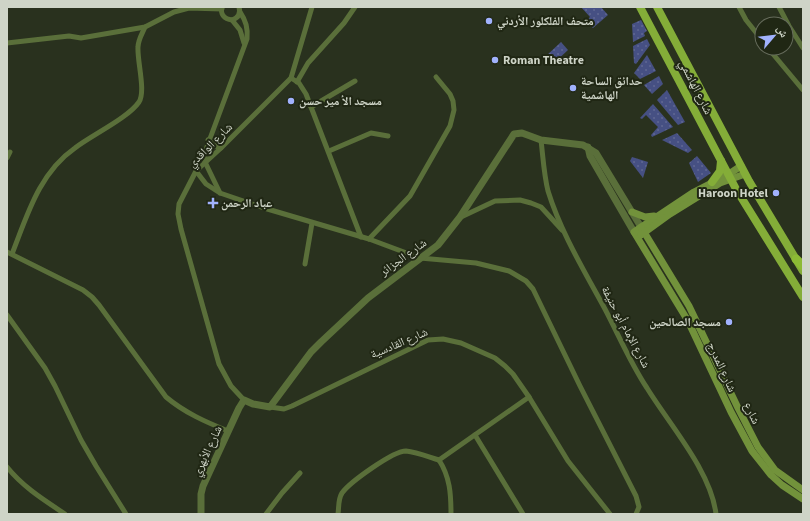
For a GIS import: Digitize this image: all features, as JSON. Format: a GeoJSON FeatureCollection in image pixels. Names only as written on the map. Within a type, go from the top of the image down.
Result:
{"type":"FeatureCollection","features":[{"type":"Feature","properties":{"kind":"highway"},"geometry":{"type":"LineString","coordinates":[[796,259],[803,266]]}},
{"type":"Feature","properties":{"kind":"main road","name":"شارع الهاشمي"},"geometry":{"type":"LineString","coordinates":[[640,7],[736,189],[803,297]]}},
{"type":"Feature","properties":{"kind":"main road","name":"شارع الهاشمي"},"geometry":{"type":"LineString","coordinates":[[657,7],[741,166],[803,271]]}},
{"type":"Feature","properties":{"kind":"main road"},"geometry":{"type":"LineString","coordinates":[[712,182],[720,171],[721,161]]}},
{"type":"Feature","properties":{"kind":"main road"},"geometry":{"type":"LineString","coordinates":[[636,235],[730,176],[741,166]]}},
{"type":"Feature","properties":{"kind":"main road"},"geometry":{"type":"LineString","coordinates":[[643,230],[658,215],[712,182],[730,176],[746,174]]}},
{"type":"Feature","properties":{"kind":"main road"},"geometry":{"type":"LineString","coordinates":[[632,212],[645,217],[658,215]]}},
{"type":"Feature","properties":{"kind":"main road","name":"شارع"},"geometry":{"type":"LineString","coordinates":[[643,230],[689,306],[727,386],[734,410]]}},
{"type":"Feature","properties":{"kind":"main road","name":"شارع المدرج"},"geometry":{"type":"LineString","coordinates":[[636,235],[688,321],[720,389],[734,410],[762,465],[773,473],[782,485],[803,499]]}},
{"type":"Feature","properties":{"kind":"main road"},"geometry":{"type":"LineString","coordinates":[[720,389],[727,386]]}},
{"type":"Feature","properties":{"kind":"main road"},"geometry":{"type":"LineString","coordinates":[[773,473],[803,490]]}},
{"type":"Feature","properties":{"kind":"street","name":"شارع الواقدي"},"geometry":{"type":"LineString","coordinates":[[244,400],[231,386],[219,364],[181,229],[178,214],[179,204],[196,172],[291,78],[312,7]]}},
{"type":"Feature","properties":{"kind":"street"},"geometry":{"type":"LineString","coordinates":[[297,82],[301,72],[344,23],[355,7]]}},
{"type":"Feature","properties":{"kind":"street"},"geometry":{"type":"LineString","coordinates":[[739,7],[746,20],[754,30]]}},
{"type":"Feature","properties":{"kind":"street"},"geometry":{"type":"LineString","coordinates":[[779,7],[803,48]]}},
{"type":"Feature","properties":{"kind":"street"},"geometry":{"type":"LineString","coordinates":[[7,43],[69,36],[81,38],[145,27],[174,12],[189,8],[222,8],[224,17],[232,20],[240,30],[244,38],[245,46]]}},
{"type":"Feature","properties":{"kind":"street"},"geometry":{"type":"LineString","coordinates":[[232,20],[235,19],[239,10]]}},
{"type":"Feature","properties":{"kind":"street"},"geometry":{"type":"LineString","coordinates":[[220,193],[205,162],[205,152],[208,140],[247,39],[246,22],[239,10]]}},
{"type":"Feature","properties":{"kind":"street"},"geometry":{"type":"LineString","coordinates":[[145,27],[138,46],[141,99],[128,113],[73,149],[46,176],[10,253],[88,293],[99,305],[166,398],[196,418],[228,431]]}},
{"type":"Feature","properties":{"kind":"street"},"geometry":{"type":"LineString","coordinates":[[775,56],[803,90]]}},
{"type":"Feature","properties":{"kind":"street"},"geometry":{"type":"LineString","coordinates":[[369,239],[410,196],[450,126],[454,110],[453,101],[450,94],[436,77]]}},
{"type":"Feature","properties":{"kind":"street"},"geometry":{"type":"LineString","coordinates":[[291,78],[302,86],[306,94],[361,237]]}},
{"type":"Feature","properties":{"kind":"street"},"geometry":{"type":"LineString","coordinates":[[311,106],[355,81]]}},
{"type":"Feature","properties":{"kind":"street"},"geometry":{"type":"LineString","coordinates":[[329,151],[371,133],[388,136]]}},
{"type":"Feature","properties":{"kind":"street","name":"شارع الجزائر"},"geometry":{"type":"LineString","coordinates":[[270,407],[311,352],[368,298],[438,245],[460,217],[514,134],[522,133],[541,140]]}},
{"type":"Feature","properties":{"kind":"street"},"geometry":{"type":"LineString","coordinates":[[208,140],[215,146],[221,148]]}},
{"type":"Feature","properties":{"kind":"street"},"geometry":{"type":"LineString","coordinates":[[541,140],[583,145],[596,153],[643,230]]}},
{"type":"Feature","properties":{"kind":"street","name":"شارع الإمام أبو حنيفة"},"geometry":{"type":"LineString","coordinates":[[541,140],[548,190],[565,233],[646,387],[688,449],[702,473],[712,496],[716,514]]}},
{"type":"Feature","properties":{"kind":"street","name":"شارع المدرج"},"geometry":{"type":"LineString","coordinates":[[588,147],[590,156],[636,235]]}},
{"type":"Feature","properties":{"kind":"street"},"geometry":{"type":"LineString","coordinates":[[7,158],[10,152]]}},
{"type":"Feature","properties":{"kind":"street"},"geometry":{"type":"LineString","coordinates":[[196,172],[206,184],[220,193],[264,208],[369,239],[420,258],[476,263],[509,271],[526,281],[533,289],[636,496],[639,507],[636,514]]}},
{"type":"Feature","properties":{"kind":"street"},"geometry":{"type":"LineString","coordinates":[[460,217],[495,201],[520,200],[541,208],[565,233]]}},
{"type":"Feature","properties":{"kind":"street"},"geometry":{"type":"LineString","coordinates":[[305,264],[312,222]]}},
{"type":"Feature","properties":{"kind":"street"},"geometry":{"type":"LineString","coordinates":[[7,315],[45,368],[81,440],[126,514]]}},
{"type":"Feature","properties":{"kind":"street","name":"شارع القادسية"},"geometry":{"type":"LineString","coordinates":[[244,400],[253,404],[284,409],[419,344],[435,339],[460,343],[495,358],[513,374],[529,397],[568,461],[610,514]]}},
{"type":"Feature","properties":{"kind":"street"},"geometry":{"type":"LineString","coordinates":[[439,460],[529,397]]}},
{"type":"Feature","properties":{"kind":"street","name":"شارع الأبهري"},"geometry":{"type":"LineString","coordinates":[[201,514],[201,490],[244,400]]}},
{"type":"Feature","properties":{"kind":"street"},"geometry":{"type":"LineString","coordinates":[[475,435],[523,514]]}},
{"type":"Feature","properties":{"kind":"street"},"geometry":{"type":"LineString","coordinates":[[338,514],[339,500],[342,493],[370,469],[390,457],[405,451],[439,460],[445,471],[451,490],[451,514]]}},
{"type":"Feature","properties":{"kind":"street"},"geometry":{"type":"LineString","coordinates":[[7,467],[16,478],[30,490],[65,514]]}},
{"type":"Feature","properties":{"kind":"street"},"geometry":{"type":"LineString","coordinates":[[266,514],[300,473]]}},
{"type":"Feature","properties":{"kind":"shaded area"},"geometry":{"type":"Polygon","coordinates":[[[581,7],[601,7],[608,15],[593,28],[586,21],[590,17],[581,7]]]}},
{"type":"Feature","properties":{"kind":"shaded area"},"geometry":{"type":"Polygon","coordinates":[[[641,20],[647,31],[644,33],[645,36],[633,42],[632,24],[641,20]]]}},
{"type":"Feature","properties":{"kind":"shaded area"},"geometry":{"type":"Polygon","coordinates":[[[647,39],[650,45],[636,64],[634,63],[633,46],[647,39]]]}},
{"type":"Feature","properties":{"kind":"shaded area"},"geometry":{"type":"Polygon","coordinates":[[[561,42],[568,50],[553,64],[546,56],[561,42]]]}},
{"type":"Feature","properties":{"kind":"shaded area"},"geometry":{"type":"Polygon","coordinates":[[[647,55],[656,71],[640,79],[634,73],[647,55]]]}},
{"type":"Feature","properties":{"kind":"shaded area"},"geometry":{"type":"Polygon","coordinates":[[[659,76],[663,84],[652,94],[644,85],[659,76]]]}},
{"type":"Feature","properties":{"kind":"shaded area"},"geometry":{"type":"Polygon","coordinates":[[[667,90],[685,122],[678,125],[657,100],[667,90]]]}},
{"type":"Feature","properties":{"kind":"shaded area"},"geometry":{"type":"Polygon","coordinates":[[[653,104],[673,127],[652,137],[651,135],[658,127],[646,115],[642,119],[640,118],[653,104]]]}},
{"type":"Feature","properties":{"kind":"shaded area"},"geometry":{"type":"Polygon","coordinates":[[[677,133],[692,150],[688,153],[662,140],[677,133]]]}},
{"type":"Feature","properties":{"kind":"shaded area"},"geometry":{"type":"Polygon","coordinates":[[[697,156],[711,173],[698,182],[689,163],[697,156]]]}},
{"type":"Feature","properties":{"kind":"shaded area"},"geometry":{"type":"Polygon","coordinates":[[[632,157],[648,162],[643,178],[630,161],[632,157]]]}},
{"type":"Feature","properties":{"kind":"place","name":"متحف الفلكلور الأردني"},"geometry":{"type":"Point","coordinates":[489,21]}},
{"type":"Feature","properties":{"kind":"place","name":"Roman Theatre"},"geometry":{"type":"Point","coordinates":[495,60]}},
{"type":"Feature","properties":{"kind":"place","name":"حدائق الساحة الهاشمية"},"geometry":{"type":"Point","coordinates":[573,88]}},
{"type":"Feature","properties":{"kind":"place","name":"مسجد الأ مير حسن"},"geometry":{"type":"Point","coordinates":[291,101]}},
{"type":"Feature","properties":{"kind":"place","name":"Haroon Hotel"},"geometry":{"type":"Point","coordinates":[776,193]}},
{"type":"Feature","properties":{"kind":"place","name":"عباد الرحمن"},"geometry":{"type":"Point","coordinates":[213,203]}},
{"type":"Feature","properties":{"kind":"place","name":"مسجد الصالحين"},"geometry":{"type":"Point","coordinates":[729,322]}}]}
